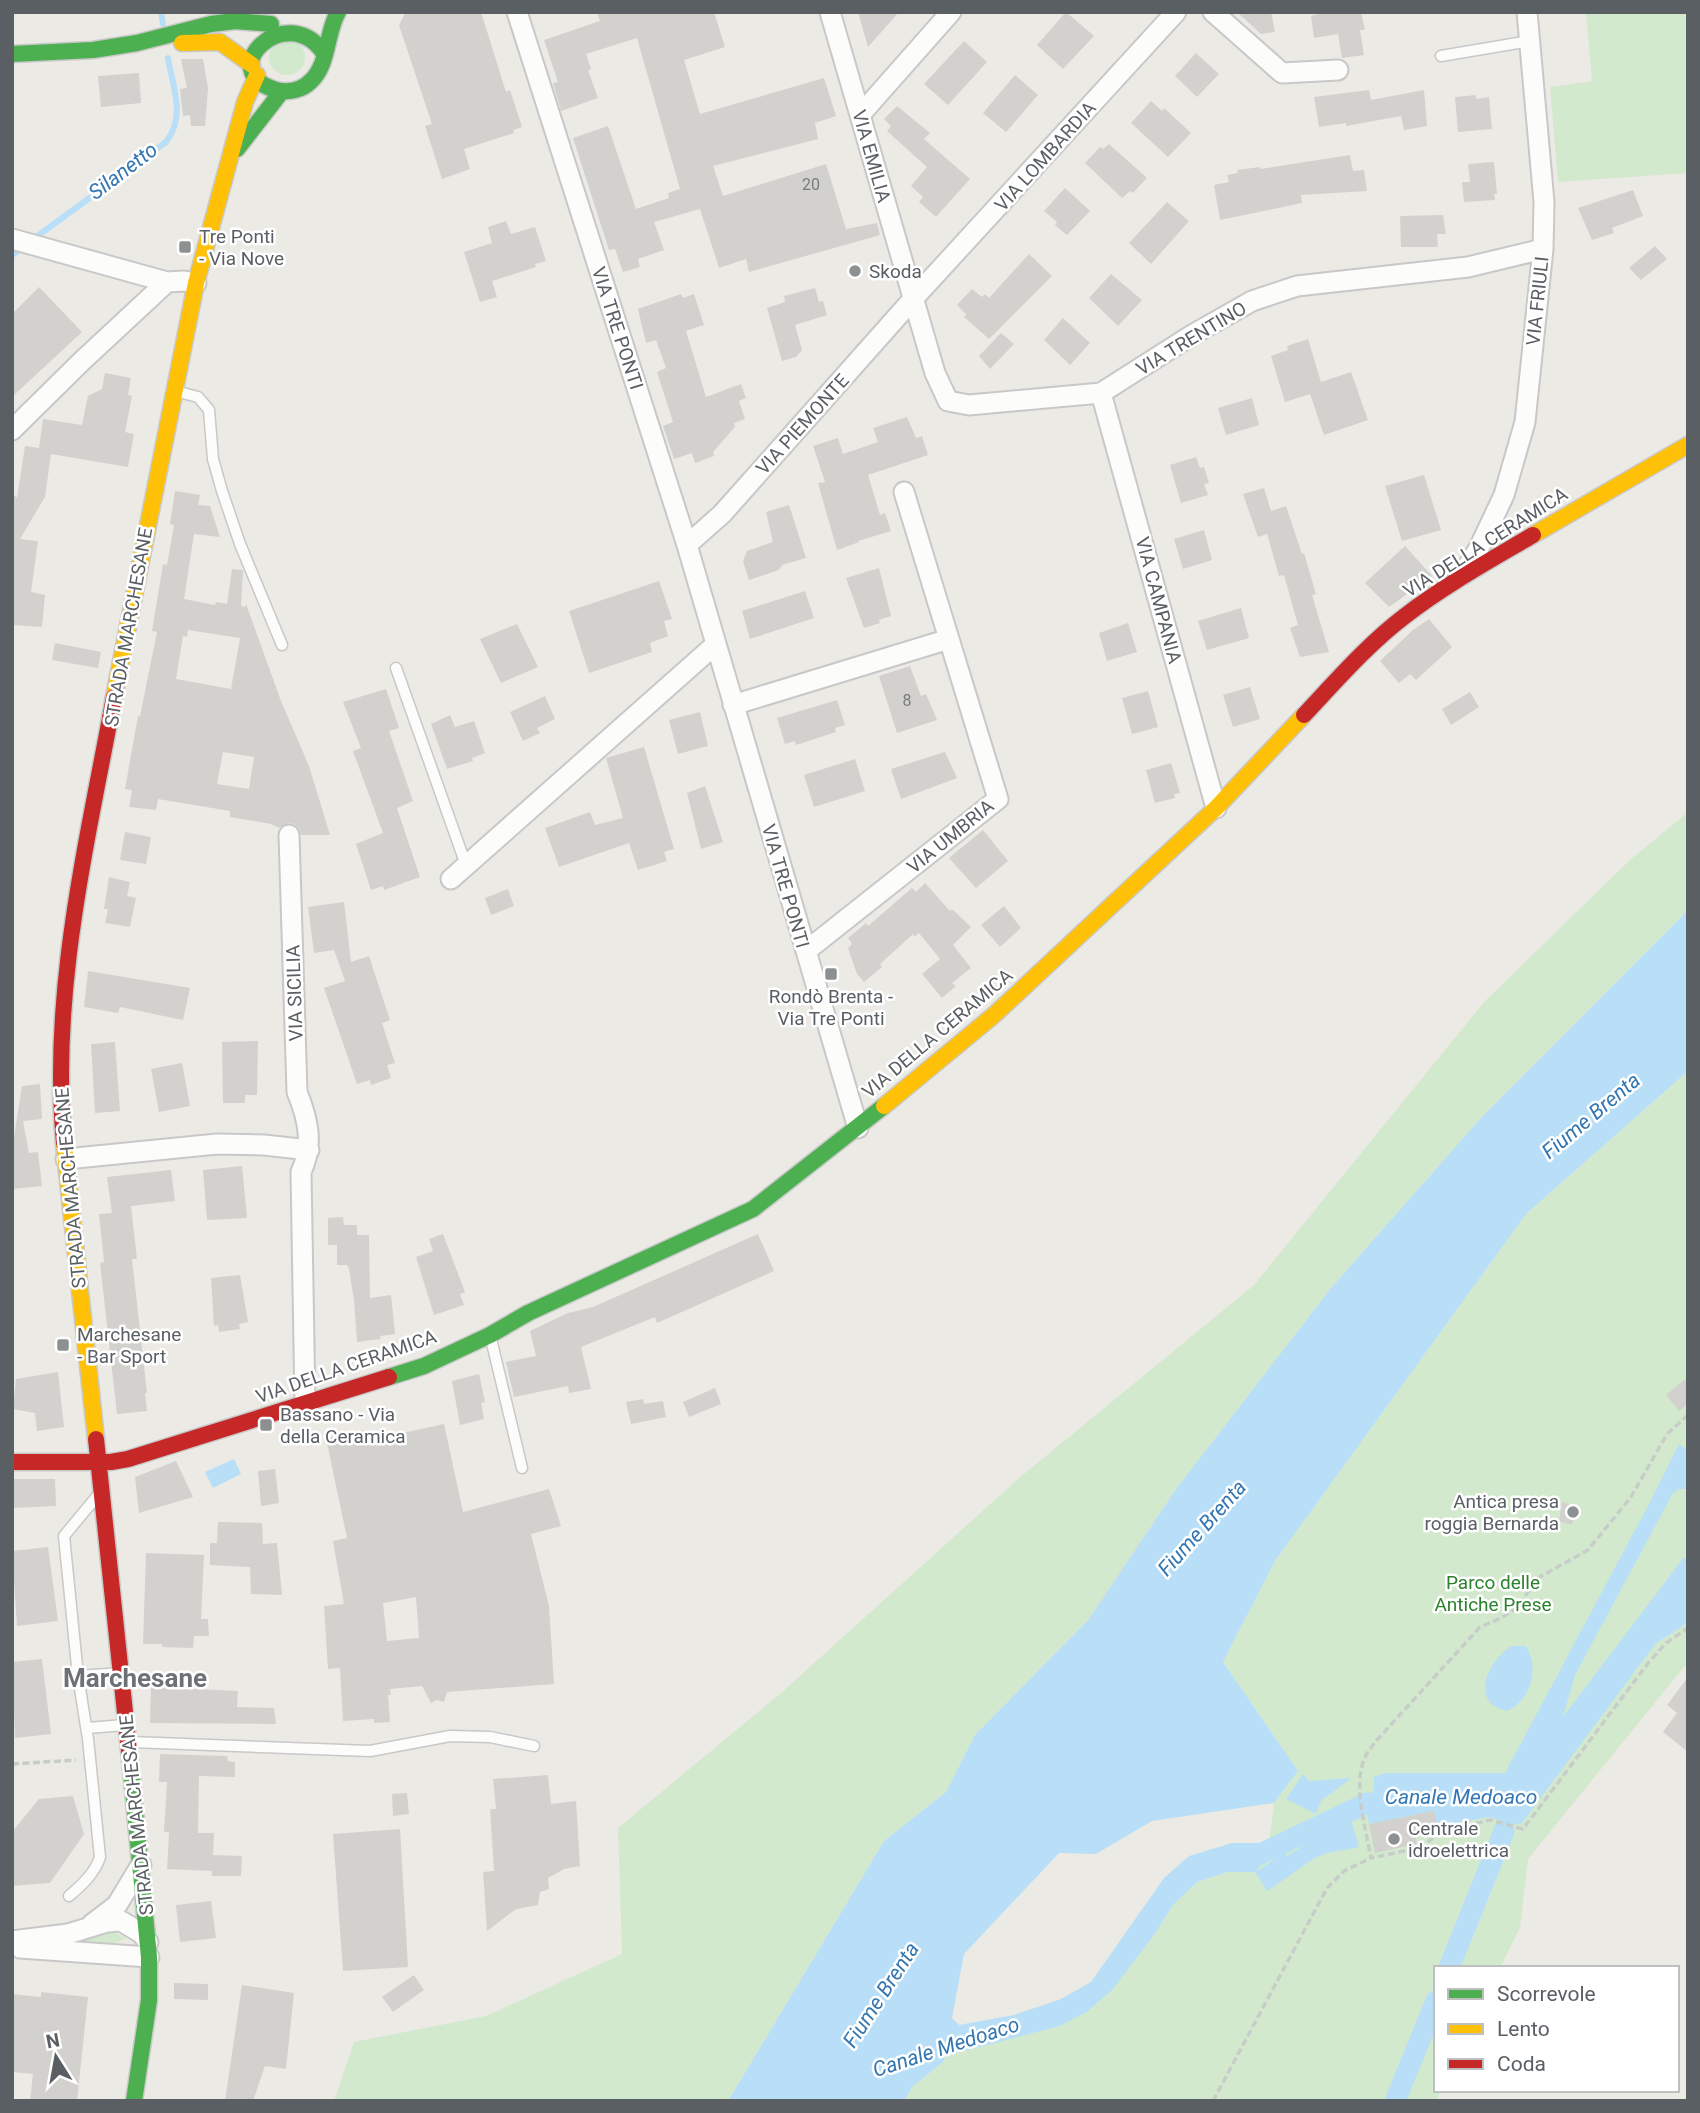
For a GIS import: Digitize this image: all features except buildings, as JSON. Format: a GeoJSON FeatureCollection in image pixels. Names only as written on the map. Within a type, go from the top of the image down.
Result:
{"type":"FeatureCollection","features":[{"type":"Feature","properties":{"kind":"main road"},"geometry":{"type":"LineString","coordinates":[[137,43],[219,42],[254,70],[269,87],[282,91],[297,90],[313,80],[321,68],[329,27],[338,12]]}},
{"type":"Feature","properties":{"kind":"main road"},"geometry":{"type":"LineString","coordinates":[[12,54],[93,50],[137,43],[223,22],[271,23],[286,20],[302,23],[317,36],[323,52]]}},
{"type":"Feature","properties":{"kind":"main road"},"geometry":{"type":"LineString","coordinates":[[254,70],[252,49],[256,37],[271,23]]}},
{"type":"Feature","properties":{"kind":"main road","name":"STRADA MARCHESANE"},"geometry":{"type":"LineString","coordinates":[[134,2101],[149,2000],[148,1950],[122,1673],[60,1099],[63,1008],[69,939],[143,542],[196,283],[254,70]]}},
{"type":"Feature","properties":{"kind":"main road","name":"STRADA MARCHESANE"},"geometry":{"type":"LineString","coordinates":[[229,160],[282,91]]}},
{"type":"Feature","properties":{"kind":"main road","name":"VIA DELLA CERAMICA"},"geometry":{"type":"LineString","coordinates":[[12,1462],[128,1459],[424,1366],[490,1335],[528,1313],[753,1209],[858,1128],[994,1015],[1216,808],[1352,664],[1403,617],[1461,577],[1688,445]]}},
{"type":"Feature","properties":{"kind":"street","name":"VIA TRE PONTI"},"geometry":{"type":"LineString","coordinates":[[517,12],[687,545],[858,1128]]}},
{"type":"Feature","properties":{"kind":"street","name":"VIA EMILIA"},"geometry":{"type":"LineString","coordinates":[[830,12],[913,299]]}},
{"type":"Feature","properties":{"kind":"street"},"geometry":{"type":"LineString","coordinates":[[860,115],[951,12]]}},
{"type":"Feature","properties":{"kind":"street","name":"VIA LOMBARDIA"},"geometry":{"type":"LineString","coordinates":[[913,299],[1176,12]]}},
{"type":"Feature","properties":{"kind":"street"},"geometry":{"type":"LineString","coordinates":[[1213,12],[1282,73],[1338,70]]}},
{"type":"Feature","properties":{"kind":"street","name":"VIA FRIULI"},"geometry":{"type":"LineString","coordinates":[[1461,577],[1479,548],[1504,495],[1525,422],[1543,248],[1544,202],[1527,12]]}},
{"type":"Feature","properties":{"kind":"street"},"geometry":{"type":"LineString","coordinates":[[12,239],[167,282],[196,283]]}},
{"type":"Feature","properties":{"kind":"street","name":"VIA TRENTINO"},"geometry":{"type":"LineString","coordinates":[[913,299],[935,373],[948,401],[969,405],[1101,393],[1192,335],[1252,301],[1297,286],[1468,267],[1543,248]]}},
{"type":"Feature","properties":{"kind":"street"},"geometry":{"type":"LineString","coordinates":[[12,430],[167,282]]}},
{"type":"Feature","properties":{"kind":"street","name":"VIA PIEMONTE"},"geometry":{"type":"LineString","coordinates":[[687,545],[722,514],[913,299]]}},
{"type":"Feature","properties":{"kind":"street","name":"VIA CAMPANIA"},"geometry":{"type":"LineString","coordinates":[[1101,393],[1216,808]]}},
{"type":"Feature","properties":{"kind":"street","name":"VIA UMBRIA"},"geometry":{"type":"LineString","coordinates":[[806,951],[998,799],[904,492]]}},
{"type":"Feature","properties":{"kind":"street"},"geometry":{"type":"LineString","coordinates":[[733,705],[949,639]]}},
{"type":"Feature","properties":{"kind":"street"},"geometry":{"type":"LineString","coordinates":[[452,879],[716,644]]}},
{"type":"Feature","properties":{"kind":"street","name":"VIA SICILIA"},"geometry":{"type":"LineString","coordinates":[[289,835],[297,1092],[307,1118],[309,1150],[301,1172],[305,1403]]}},
{"type":"Feature","properties":{"kind":"street"},"geometry":{"type":"LineString","coordinates":[[66,1159],[217,1144],[309,1150]]}},
{"type":"Feature","properties":{"kind":"street"},"geometry":{"type":"LineString","coordinates":[[85,1928],[117,1905],[141,1864]]}},
{"type":"Feature","properties":{"kind":"street"},"geometry":{"type":"LineString","coordinates":[[12,1941],[68,1934],[121,1921],[141,1933],[148,1950],[12,1948]]}},
{"type":"Feature","properties":{"kind":"lane"},"geometry":{"type":"LineString","coordinates":[[1441,56],[1531,41]]}},
{"type":"Feature","properties":{"kind":"lane"},"geometry":{"type":"LineString","coordinates":[[174,391],[198,397],[209,410],[213,459],[222,491],[240,544],[282,645]]}},
{"type":"Feature","properties":{"kind":"lane"},"geometry":{"type":"LineString","coordinates":[[396,668],[466,865]]}},
{"type":"Feature","properties":{"kind":"lane"},"geometry":{"type":"LineString","coordinates":[[490,1335],[522,1468]]}},
{"type":"Feature","properties":{"kind":"lane"},"geometry":{"type":"LineString","coordinates":[[69,1896],[82,1885],[98,1864],[100,1857],[64,1536],[102,1489]]}},
{"type":"Feature","properties":{"kind":"lane"},"geometry":{"type":"LineString","coordinates":[[78,1676],[122,1673]]}},
{"type":"Feature","properties":{"kind":"lane"},"geometry":{"type":"LineString","coordinates":[[87,1728],[127,1725]]}},
{"type":"Feature","properties":{"kind":"lane"},"geometry":{"type":"LineString","coordinates":[[129,1743],[294,1746],[370,1751],[450,1736],[491,1737],[534,1746]]}},
{"type":"Feature","properties":{"kind":"path"},"geometry":{"type":"LineString","coordinates":[[1371,1858],[1362,1810],[1360,1776],[1364,1759],[1376,1741],[1480,1627],[1517,1608],[1538,1578],[1588,1550],[1631,1497],[1667,1433],[1688,1415]]}},
{"type":"Feature","properties":{"kind":"path"},"geometry":{"type":"LineString","coordinates":[[1213,2101],[1327,1888],[1344,1871],[1371,1858],[1419,1848],[1442,1832],[1490,1820],[1523,1829],[1649,1662],[1666,1643],[1688,1628]]}},
{"type":"Feature","properties":{"kind":"path"},"geometry":{"type":"LineString","coordinates":[[12,1764],[83,1759]]}},
{"type":"Feature","properties":{"kind":"green space"},"geometry":{"type":"Polygon","coordinates":[[[1586,12],[1688,12],[1688,173],[1558,182],[1550,87],[1592,81],[1586,12]]]}},
{"type":"Feature","properties":{"kind":"green space"},"geometry":{"type":"Polygon","coordinates":[[[287,39],[300,44],[305,57],[300,70],[287,75],[274,70],[269,57],[274,44],[287,39]]]}},
{"type":"Feature","properties":{"kind":"green space"},"geometry":{"type":"Polygon","coordinates":[[[1688,812],[1688,910],[1479,1120],[1331,1288],[1176,1489],[1089,1619],[975,1735],[946,1792],[884,1841],[728,2101],[334,2101],[354,2042],[486,2016],[622,1954],[618,1828],[781,1693],[1019,1478],[1254,1285],[1484,1002],[1631,859],[1688,812]]]}},
{"type":"Feature","properties":{"kind":"green space","name":"Parco delle Antiche Prese"},"geometry":{"type":"Polygon","coordinates":[[[1688,1071],[1688,1662],[1528,1859],[1520,1928],[1501,1966],[1434,1966],[1434,2092],[1440,2092],[1436,2101],[904,2101],[912,2087],[943,2062],[944,2056],[1060,2026],[1154,1935],[1173,1905],[1197,1882],[1228,1872],[1255,1872],[1269,1843],[1274,1803],[1298,1771],[1223,1662],[1275,1561],[1526,1214],[1688,1071]]]}},
{"type":"Feature","properties":{"kind":"green space"},"geometry":{"type":"Polygon","coordinates":[[[110,1931],[127,1938],[109,1946],[72,1942],[110,1931]]]}},
{"type":"Feature","properties":{"kind":"water","name":"Fiume Brenta"},"geometry":{"type":"Polygon","coordinates":[[[1688,910],[1688,1071],[1526,1214],[1275,1561],[1223,1662],[1298,1771],[1274,1803],[1152,1821],[1096,1854],[1059,1853],[964,1954],[952,2018],[959,2025],[1014,2015],[1061,1999],[1091,1982],[1164,1878],[1189,1856],[1232,1843],[1269,1843],[1257,1871],[1284,1853],[1287,1856],[1301,1847],[1314,1822],[1321,1825],[1350,1816],[1359,1847],[1315,1858],[1267,1891],[1255,1872],[1228,1872],[1197,1882],[1173,1905],[1113,1989],[1088,2011],[1060,2026],[945,2056],[943,2062],[912,2087],[904,2101],[728,2101],[884,1841],[946,1792],[975,1735],[1089,1619],[1176,1489],[1331,1288],[1479,1120],[1688,910]]]}},
{"type":"Feature","properties":{"kind":"water","name":"Canale Medoaco"},"geometry":{"type":"Polygon","coordinates":[[[1679,1444],[1688,1451],[1688,1489],[1679,1489],[1673,1493],[1575,1675],[1563,1717],[1684,1557],[1688,1561],[1688,1620],[1682,1627],[1656,1643],[1522,1823],[1513,1825],[1490,1817],[1437,1826],[1434,1811],[1369,1824],[1366,1811],[1373,1800],[1374,1777],[1385,1773],[1505,1773],[1679,1444]]]}},
{"type":"Feature","properties":{"kind":"water"},"geometry":{"type":"Polygon","coordinates":[[[234,1459],[241,1474],[213,1488],[205,1472],[234,1459]]]}},
{"type":"Feature","properties":{"kind":"water"},"geometry":{"type":"Polygon","coordinates":[[[1511,1646],[1526,1646],[1532,1674],[1531,1683],[1522,1699],[1507,1711],[1495,1706],[1485,1691],[1489,1671],[1511,1646]]]}},
{"type":"Feature","properties":{"kind":"water","name":"Canale Medoaco"},"geometry":{"type":"Polygon","coordinates":[[[1303,1774],[1309,1781],[1351,1778],[1321,1801],[1316,1814],[1286,1799],[1303,1774]]]}},
{"type":"Feature","properties":{"kind":"waterway","name":"Silanetto"},"geometry":{"type":"LineString","coordinates":[[161,12],[163,24]]}},
{"type":"Feature","properties":{"kind":"waterway","name":"Silanetto"},"geometry":{"type":"LineString","coordinates":[[32,240],[166,142],[172,132],[177,112],[168,58]]}},
{"type":"Feature","properties":{"kind":"waterway","name":"Silanetto"},"geometry":{"type":"LineString","coordinates":[[12,255],[24,246]]}},
{"type":"Feature","properties":{"kind":"waterway","name":"Canale Medoaco"},"geometry":{"type":"LineString","coordinates":[[1239,1861],[1250,1859],[1367,1803],[1397,1803]]}},
{"type":"Feature","properties":{"kind":"waterway"},"geometry":{"type":"LineString","coordinates":[[1450,1966],[1504,1831]]}},
{"type":"Feature","properties":{"kind":"waterway"},"geometry":{"type":"LineString","coordinates":[[1395,2101],[1434,2006]]}},
{"type":"Feature","properties":{"kind":"traffic: fast"},"geometry":{"type":"LineString","coordinates":[[323,52],[308,38],[291,33],[275,36],[262,44],[253,56],[251,69],[258,81],[276,90],[304,87],[321,66],[338,12]]}},
{"type":"Feature","properties":{"kind":"traffic: fast"},"geometry":{"type":"LineString","coordinates":[[12,54],[93,50],[235,21],[271,24]]}},
{"type":"Feature","properties":{"kind":"traffic: fast"},"geometry":{"type":"LineString","coordinates":[[237,149],[282,91]]}},
{"type":"Feature","properties":{"kind":"traffic: fast"},"geometry":{"type":"LineString","coordinates":[[389,1377],[424,1366],[490,1335],[528,1313],[753,1209],[884,1106]]}},
{"type":"Feature","properties":{"kind":"traffic: fast"},"geometry":{"type":"LineString","coordinates":[[131,1769],[149,1957],[149,2000],[134,2101]]}},
{"type":"Feature","properties":{"kind":"traffic: slow"},"geometry":{"type":"LineString","coordinates":[[182,43],[220,42],[252,65]]}},
{"type":"Feature","properties":{"kind":"traffic: slow"},"geometry":{"type":"LineString","coordinates":[[114,697],[196,283],[245,102],[257,75]]}},
{"type":"Feature","properties":{"kind":"traffic: slow"},"geometry":{"type":"LineString","coordinates":[[1533,535],[1688,445]]}},
{"type":"Feature","properties":{"kind":"traffic: slow"},"geometry":{"type":"LineString","coordinates":[[884,1106],[994,1015],[1216,808],[1304,715]]}},
{"type":"Feature","properties":{"kind":"traffic: slow"},"geometry":{"type":"LineString","coordinates":[[64,1143],[96,1439]]}},
{"type":"Feature","properties":{"kind":"traffic: jam"},"geometry":{"type":"LineString","coordinates":[[1304,715],[1391,627],[1451,584],[1533,535]]}},
{"type":"Feature","properties":{"kind":"traffic: jam"},"geometry":{"type":"LineString","coordinates":[[64,1143],[62,1030],[67,974],[83,863],[114,697]]}},
{"type":"Feature","properties":{"kind":"traffic: jam"},"geometry":{"type":"LineString","coordinates":[[12,1462],[111,1462],[128,1459],[389,1377]]}},
{"type":"Feature","properties":{"kind":"traffic: jam"},"geometry":{"type":"LineString","coordinates":[[96,1439],[131,1769]]}},
{"type":"Feature","properties":{"kind":"place","name":"Tre Ponti - Via Nove"},"geometry":{"type":"Point","coordinates":[185,247]}},
{"type":"Feature","properties":{"kind":"place","name":"Skoda"},"geometry":{"type":"Point","coordinates":[855,271]}},
{"type":"Feature","properties":{"kind":"place","name":"Rondò Brenta - Via Tre Ponti"},"geometry":{"type":"Point","coordinates":[831,974]}},
{"type":"Feature","properties":{"kind":"place","name":"Marchesane - Bar Sport"},"geometry":{"type":"Point","coordinates":[63,1345]}},
{"type":"Feature","properties":{"kind":"place","name":"Bassano - Via della Ceramica"},"geometry":{"type":"Point","coordinates":[266,1425]}},
{"type":"Feature","properties":{"kind":"place","name":"Antica presa roggia Bernarda"},"geometry":{"type":"Point","coordinates":[1573,1512]}},
{"type":"Feature","properties":{"kind":"place","name":"Centrale idroelettrica"},"geometry":{"type":"Point","coordinates":[1394,1839]}},
{"type":"Feature","properties":{"kind":"district","name":"Marchesane"},"geometry":{"type":"Point","coordinates":[135,1678]}}]}
